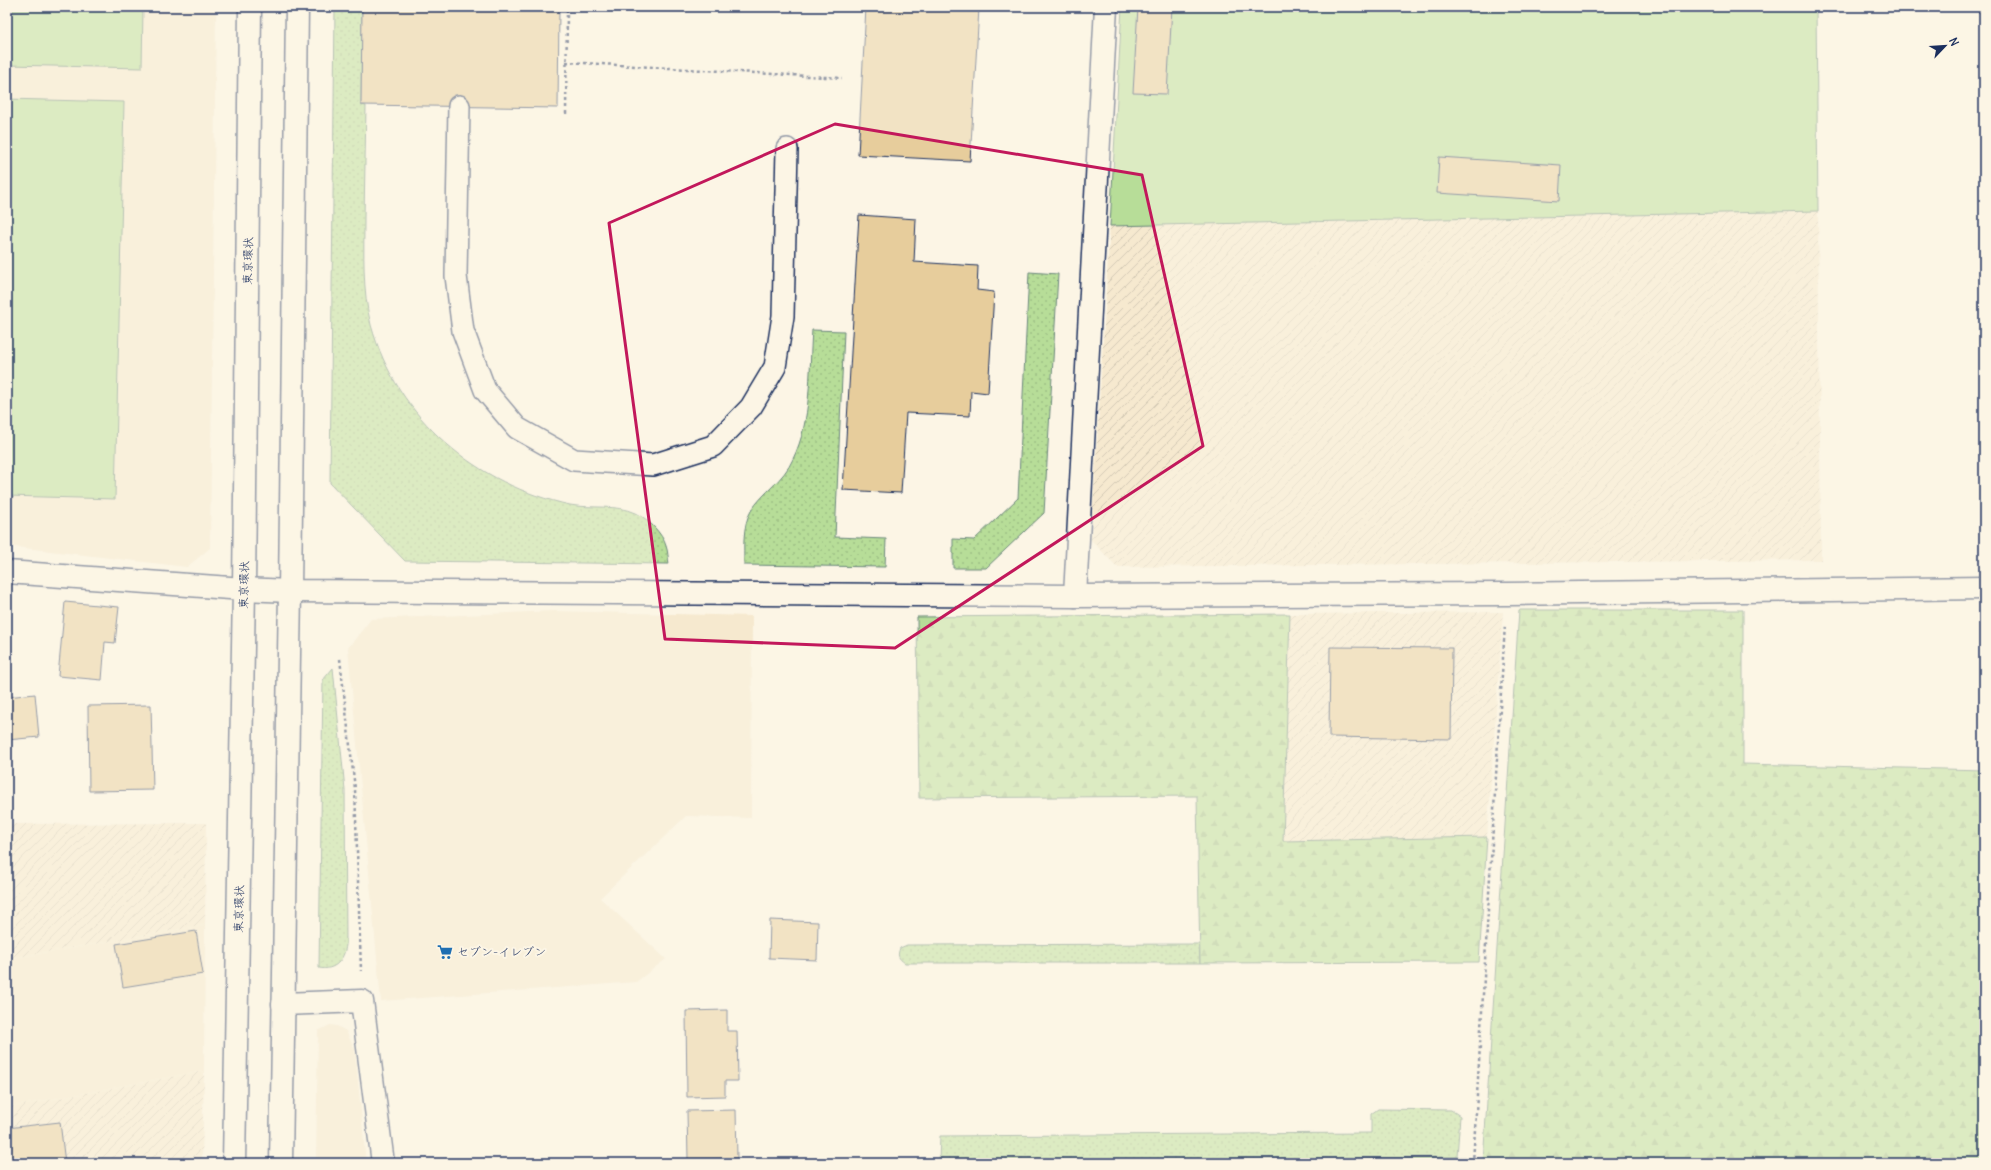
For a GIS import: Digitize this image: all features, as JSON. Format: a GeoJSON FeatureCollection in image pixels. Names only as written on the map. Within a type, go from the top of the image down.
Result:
{"type":"FeatureCollection","features":[{"type":"Feature","properties":{"kind":"main road","name":"東京環状"},"geometry":{"type":"LineString","coordinates":[[234,1163],[244,589],[250,7]]}},
{"type":"Feature","properties":{"kind":"main road"},"geometry":{"type":"LineString","coordinates":[[281,1163],[297,7]]}},
{"type":"Feature","properties":{"kind":"main road"},"geometry":{"type":"LineString","coordinates":[[1075,596],[1106,7]]}},
{"type":"Feature","properties":{"kind":"main road"},"geometry":{"type":"LineString","coordinates":[[7,572],[290,591],[1075,596],[1507,594],[1984,588]]}},
{"type":"Feature","properties":{"kind":"main road"},"geometry":{"type":"LineString","coordinates":[[283,1004],[362,1001],[383,1163]]}},
{"type":"Feature","properties":{"kind":"lane"},"geometry":{"type":"LineString","coordinates":[[459,106],[456,276],[463,331],[485,390],[517,428],[574,460],[653,465],[712,446],[751,407],[775,367],[783,316],[787,149]]}},
{"type":"Feature","properties":{"kind":"path"},"geometry":{"type":"LineString","coordinates":[[566,114],[567,7]]}},
{"type":"Feature","properties":{"kind":"path"},"geometry":{"type":"LineString","coordinates":[[566,62],[842,78]]}},
{"type":"Feature","properties":{"kind":"path"},"geometry":{"type":"LineString","coordinates":[[1473,1163],[1507,594]]}},
{"type":"Feature","properties":{"kind":"path"},"geometry":{"type":"LineString","coordinates":[[340,659],[355,789],[362,1001]]}},
{"type":"Feature","properties":{"kind":"highlighted area"},"geometry":{"type":"Polygon","coordinates":[[[835,124],[1142,175],[1203,446],[895,648],[665,639],[609,223],[835,124]]]}},
{"type":"Feature","properties":{"kind":"shaded area"},"geometry":{"type":"Polygon","coordinates":[[[7,7],[216,7],[210,548],[187,567],[7,546],[7,7]]]}},
{"type":"Feature","properties":{"kind":"shaded area"},"geometry":{"type":"Polygon","coordinates":[[[1818,211],[1821,560],[1117,567],[1091,540],[1110,226],[1818,211]]]}},
{"type":"Feature","properties":{"kind":"shaded area"},"geometry":{"type":"Polygon","coordinates":[[[553,611],[752,616],[751,818],[686,816],[600,898],[666,959],[636,982],[381,1001],[348,648],[371,619],[553,611]]]}},
{"type":"Feature","properties":{"kind":"shaded area"},"geometry":{"type":"Polygon","coordinates":[[[1503,612],[1487,837],[1283,842],[1290,614],[1503,612]]]}},
{"type":"Feature","properties":{"kind":"shaded area"},"geometry":{"type":"Polygon","coordinates":[[[206,823],[205,925],[7,959],[7,824],[206,823]]]}},
{"type":"Feature","properties":{"kind":"shaded area"},"geometry":{"type":"Polygon","coordinates":[[[205,925],[204,1071],[11,1107],[7,1009],[7,959],[205,925]]]}},
{"type":"Feature","properties":{"kind":"shaded area"},"geometry":{"type":"Polygon","coordinates":[[[7,1009],[11,1107],[204,1071],[202,1163],[7,1163],[7,1009]]]}},
{"type":"Feature","properties":{"kind":"shaded area"},"geometry":{"type":"Polygon","coordinates":[[[330,1025],[337,1026],[346,1031],[355,1050],[366,1163],[316,1163],[318,1031],[330,1025]]]}},
{"type":"Feature","properties":{"kind":"green space"},"geometry":{"type":"Polygon","coordinates":[[[7,7],[143,7],[142,68],[7,65],[7,7]]]}},
{"type":"Feature","properties":{"kind":"green space"},"geometry":{"type":"Polygon","coordinates":[[[335,7],[362,7],[361,105],[366,106],[364,271],[366,298],[371,325],[383,359],[400,390],[421,418],[445,443],[473,464],[503,482],[536,495],[570,505],[629,510],[640,515],[650,522],[662,536],[667,548],[669,564],[405,561],[330,483],[335,7]]]}},
{"type":"Feature","properties":{"kind":"green space"},"geometry":{"type":"Polygon","coordinates":[[[1122,7],[1816,7],[1818,211],[1110,226],[1122,7]]]}},
{"type":"Feature","properties":{"kind":"green space"},"geometry":{"type":"Polygon","coordinates":[[[7,99],[124,102],[115,499],[7,496],[7,99]]]}},
{"type":"Feature","properties":{"kind":"green space"},"geometry":{"type":"Polygon","coordinates":[[[1029,272],[1058,274],[1044,513],[986,568],[953,568],[953,539],[974,540],[1018,498],[1029,272]]]}},
{"type":"Feature","properties":{"kind":"green space"},"geometry":{"type":"Polygon","coordinates":[[[812,330],[844,331],[835,537],[886,539],[885,567],[744,565],[744,537],[748,517],[756,504],[779,480],[789,466],[799,444],[804,428],[810,379],[812,330]]]}},
{"type":"Feature","properties":{"kind":"green space"},"geometry":{"type":"Polygon","coordinates":[[[1519,610],[1743,610],[1743,764],[1984,770],[1984,1163],[1483,1163],[1519,610]]]}},
{"type":"Feature","properties":{"kind":"green space"},"geometry":{"type":"Polygon","coordinates":[[[1290,614],[1283,841],[1487,837],[1479,962],[1200,963],[1197,796],[919,798],[917,617],[1290,614]]]}},
{"type":"Feature","properties":{"kind":"green space"},"geometry":{"type":"Polygon","coordinates":[[[333,668],[345,790],[346,945],[341,960],[338,963],[330,968],[319,968],[323,680],[333,668]]]}},
{"type":"Feature","properties":{"kind":"green space"},"geometry":{"type":"Polygon","coordinates":[[[1199,944],[1200,963],[905,963],[898,955],[900,948],[907,945],[1199,944]]]}},
{"type":"Feature","properties":{"kind":"green space"},"geometry":{"type":"Polygon","coordinates":[[[1378,1109],[1451,1110],[1460,1116],[1457,1157],[939,1162],[940,1136],[1371,1133],[1371,1114],[1378,1109]]]}},
{"type":"Feature","properties":{"kind":"green space"},"geometry":{"type":"Polygon","coordinates":[[[1466,1157],[1466,1163],[1351,1163],[1351,1159],[1466,1157]]]}},
{"type":"Feature","properties":{"kind":"building"},"geometry":{"type":"Polygon","coordinates":[[[362,7],[559,7],[558,108],[361,105],[362,7]]]}},
{"type":"Feature","properties":{"kind":"building"},"geometry":{"type":"Polygon","coordinates":[[[866,7],[979,8],[970,161],[858,155],[866,7]]]}},
{"type":"Feature","properties":{"kind":"building"},"geometry":{"type":"Polygon","coordinates":[[[1138,7],[1172,7],[1167,94],[1133,93],[1138,7]]]}},
{"type":"Feature","properties":{"kind":"building"},"geometry":{"type":"Polygon","coordinates":[[[1439,157],[1561,165],[1559,201],[1437,193],[1439,157]]]}},
{"type":"Feature","properties":{"kind":"building"},"geometry":{"type":"Polygon","coordinates":[[[859,215],[916,219],[914,262],[978,266],[977,290],[994,292],[988,393],[971,391],[970,416],[906,413],[901,493],[843,490],[859,215]]]}},
{"type":"Feature","properties":{"kind":"building"},"geometry":{"type":"Polygon","coordinates":[[[65,602],[119,607],[115,643],[105,642],[102,680],[58,676],[65,602]]]}},
{"type":"Feature","properties":{"kind":"building"},"geometry":{"type":"Polygon","coordinates":[[[1330,647],[1452,648],[1451,739],[1329,737],[1330,647]]]}},
{"type":"Feature","properties":{"kind":"building"},"geometry":{"type":"Polygon","coordinates":[[[35,694],[39,737],[7,740],[7,697],[35,694]]]}},
{"type":"Feature","properties":{"kind":"building"},"geometry":{"type":"Polygon","coordinates":[[[151,705],[153,790],[89,791],[88,706],[151,705]]]}},
{"type":"Feature","properties":{"kind":"building"},"geometry":{"type":"Polygon","coordinates":[[[770,920],[818,922],[817,960],[769,958],[770,920]]]}},
{"type":"Feature","properties":{"kind":"building"},"geometry":{"type":"Polygon","coordinates":[[[196,931],[203,974],[123,987],[116,944],[196,931]]]}},
{"type":"Feature","properties":{"kind":"building"},"geometry":{"type":"Polygon","coordinates":[[[727,1010],[727,1031],[737,1031],[738,1081],[725,1081],[725,1096],[687,1097],[686,1011],[727,1010]]]}},
{"type":"Feature","properties":{"kind":"building"},"geometry":{"type":"Polygon","coordinates":[[[736,1110],[737,1158],[688,1159],[687,1111],[736,1110]]]}},
{"type":"Feature","properties":{"kind":"building"},"geometry":{"type":"Polygon","coordinates":[[[60,1122],[65,1163],[7,1163],[7,1128],[60,1122]]]}},
{"type":"Feature","properties":{"kind":"place","name":"セブン-イレブン"},"geometry":{"type":"Point","coordinates":[445,952]}}]}
